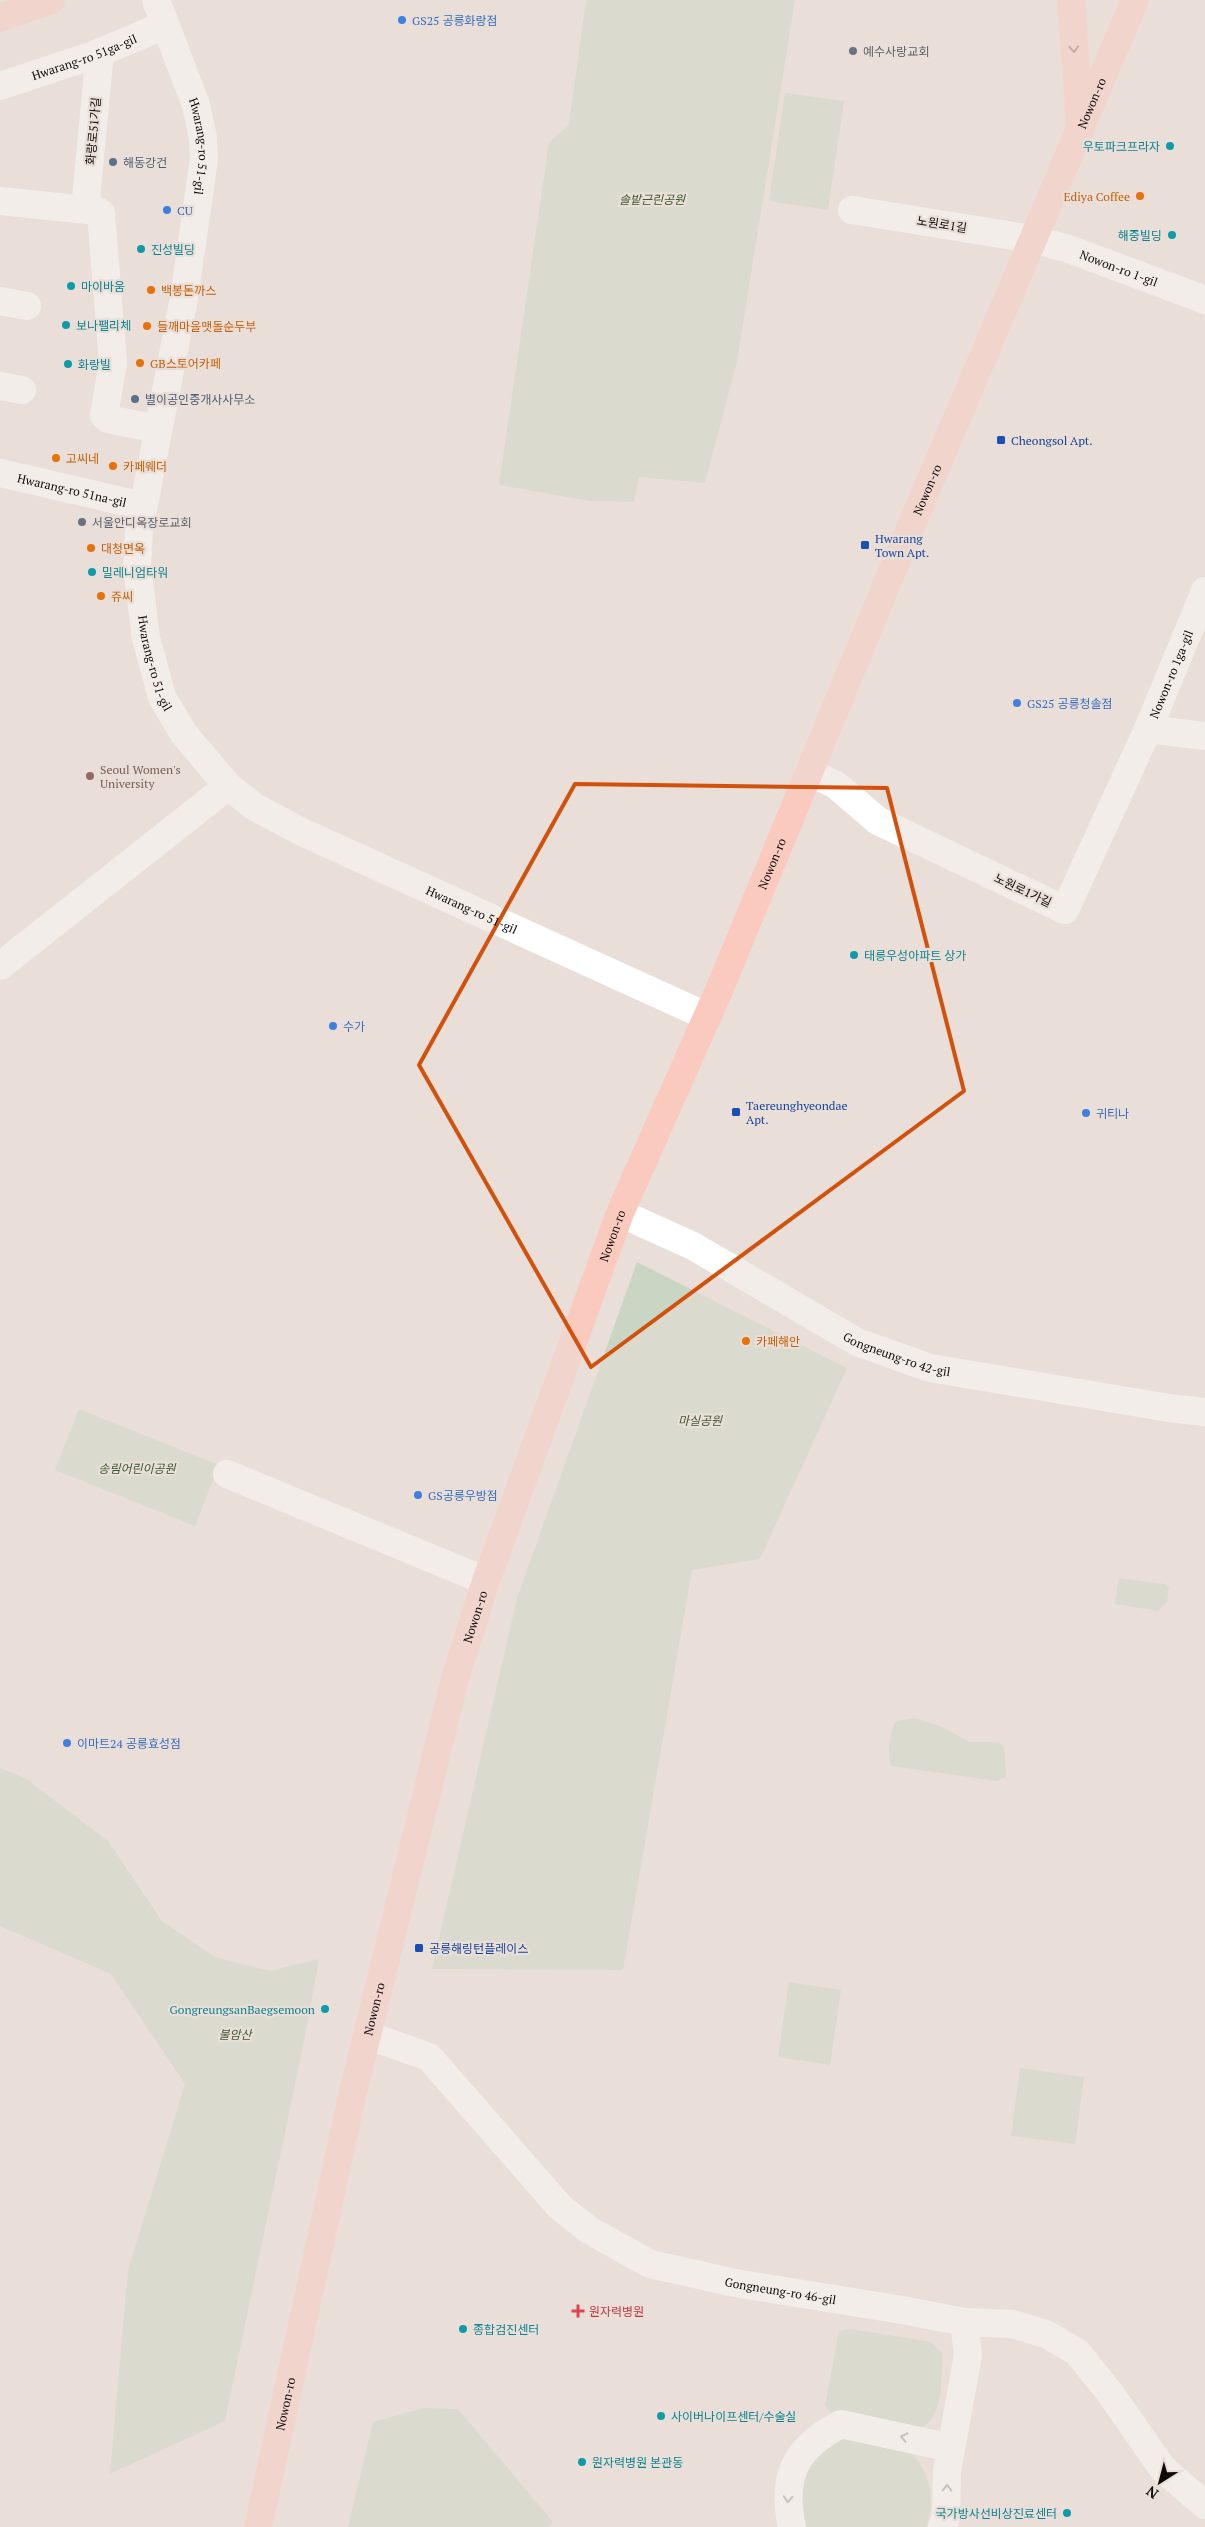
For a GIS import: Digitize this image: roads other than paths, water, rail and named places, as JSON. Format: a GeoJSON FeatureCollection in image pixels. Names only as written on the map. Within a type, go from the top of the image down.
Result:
{"type":"FeatureCollection","features":[{"type":"Feature","properties":{"kind":"main road"},"geometry":{"type":"LineString","coordinates":[[0,18],[51,0]]}},
{"type":"Feature","properties":{"kind":"main road"},"geometry":{"type":"LineString","coordinates":[[1071,0],[1080,128]]}},
{"type":"Feature","properties":{"kind":"main road","name":"Nowon-ro"},"geometry":{"type":"LineString","coordinates":[[258,2527],[367,2035],[456,1675],[486,1581],[620,1213],[706,1016],[1032,239],[1135,0]]}},
{"type":"Feature","properties":{"kind":"street","name":"Hwarang-ro 51ga-gil"},"geometry":{"type":"LineString","coordinates":[[0,86],[100,52],[161,12]]}},
{"type":"Feature","properties":{"kind":"street","name":"Hwarang-ro 51-gil"},"geometry":{"type":"LineString","coordinates":[[161,12],[196,105],[204,148],[199,204],[184,298],[143,506],[137,566],[146,638],[162,697],[184,734],[228,786],[255,807],[302,832],[706,1016]]}},
{"type":"Feature","properties":{"kind":"street","name":"화랑로51가길"},"geometry":{"type":"LineString","coordinates":[[85,209],[100,52]]}},
{"type":"Feature","properties":{"kind":"street"},"geometry":{"type":"LineString","coordinates":[[0,201],[99,212],[103,218],[113,362],[104,415],[108,419],[158,429]]}},
{"type":"Feature","properties":{"kind":"street","name":"노원로1길"},"geometry":{"type":"LineString","coordinates":[[852,210],[1032,239]]}},
{"type":"Feature","properties":{"kind":"street","name":"Nowon-ro 1-gil"},"geometry":{"type":"LineString","coordinates":[[1032,239],[1069,249],[1205,300]]}},
{"type":"Feature","properties":{"kind":"street"},"geometry":{"type":"LineString","coordinates":[[0,301],[28,306]]}},
{"type":"Feature","properties":{"kind":"street","name":"Hwarang-ro 51na-gil"},"geometry":{"type":"LineString","coordinates":[[0,474],[143,506]]}},
{"type":"Feature","properties":{"kind":"street","name":"Nowon-ro 1ga-gil"},"geometry":{"type":"LineString","coordinates":[[1148,729],[1205,591]]}},
{"type":"Feature","properties":{"kind":"street"},"geometry":{"type":"LineString","coordinates":[[1148,729],[1205,736]]}},
{"type":"Feature","properties":{"kind":"street","name":"노원로1가길"},"geometry":{"type":"LineString","coordinates":[[809,772],[836,786],[878,821],[1064,910],[1148,729]]}},
{"type":"Feature","properties":{"kind":"street"},"geometry":{"type":"LineString","coordinates":[[0,966],[228,786]]}},
{"type":"Feature","properties":{"kind":"street","name":"Gongneung-ro 42-gil"},"geometry":{"type":"LineString","coordinates":[[620,1213],[693,1246],[858,1342],[930,1368],[1169,1408],[1205,1412]]}},
{"type":"Feature","properties":{"kind":"street"},"geometry":{"type":"LineString","coordinates":[[227,1474],[486,1581]]}},
{"type":"Feature","properties":{"kind":"street","name":"Gongneung-ro 46-gil"},"geometry":{"type":"LineString","coordinates":[[367,2035],[429,2057],[560,2207],[589,2230],[650,2264],[735,2284],[908,2311],[964,2322],[1012,2324],[1046,2334],[1077,2352],[1110,2392],[1163,2469],[1205,2506]]}},
{"type":"Feature","properties":{"kind":"street"},"geometry":{"type":"LineString","coordinates":[[942,2527],[946,2517],[947,2471],[968,2355],[964,2322]]}},
{"type":"Feature","properties":{"kind":"street"},"geometry":{"type":"LineString","coordinates":[[792,2527],[787,2504],[790,2478],[800,2454],[818,2436],[841,2424],[951,2448]]}},
{"type":"Feature","properties":{"kind":"place","name":"GS25 공릉화랑점"},"geometry":{"type":"Point","coordinates":[402,20]}},
{"type":"Feature","properties":{"kind":"place","name":"예수사랑교회"},"geometry":{"type":"Point","coordinates":[853,51]}},
{"type":"Feature","properties":{"kind":"place","name":"우토파크프라자"},"geometry":{"type":"Point","coordinates":[1170,146]}},
{"type":"Feature","properties":{"kind":"place","name":"해동강건"},"geometry":{"type":"Point","coordinates":[113,162]}},
{"type":"Feature","properties":{"kind":"place","name":"Ediya Coffee"},"geometry":{"type":"Point","coordinates":[1140,196]}},
{"type":"Feature","properties":{"kind":"place","name":"CU"},"geometry":{"type":"Point","coordinates":[167,210]}},
{"type":"Feature","properties":{"kind":"place","name":"해중빌딩"},"geometry":{"type":"Point","coordinates":[1172,235]}},
{"type":"Feature","properties":{"kind":"place","name":"진성빌딩"},"geometry":{"type":"Point","coordinates":[141,249]}},
{"type":"Feature","properties":{"kind":"place","name":"마이바움"},"geometry":{"type":"Point","coordinates":[71,286]}},
{"type":"Feature","properties":{"kind":"place","name":"백봉돈까스"},"geometry":{"type":"Point","coordinates":[151,290]}},
{"type":"Feature","properties":{"kind":"place","name":"보나팰리체"},"geometry":{"type":"Point","coordinates":[66,325]}},
{"type":"Feature","properties":{"kind":"place","name":"들깨마을맷돌순두부"},"geometry":{"type":"Point","coordinates":[147,326]}},
{"type":"Feature","properties":{"kind":"place","name":"GB스토어카페"},"geometry":{"type":"Point","coordinates":[140,363]}},
{"type":"Feature","properties":{"kind":"place","name":"화랑빌"},"geometry":{"type":"Point","coordinates":[68,364]}},
{"type":"Feature","properties":{"kind":"place","name":"별이공인중개사사무소"},"geometry":{"type":"Point","coordinates":[135,399]}},
{"type":"Feature","properties":{"kind":"place","name":"Cheongsol Apt."},"geometry":{"type":"Point","coordinates":[1001,440]}},
{"type":"Feature","properties":{"kind":"place","name":"고씨네"},"geometry":{"type":"Point","coordinates":[56,458]}},
{"type":"Feature","properties":{"kind":"place","name":"카페웨더"},"geometry":{"type":"Point","coordinates":[113,466]}},
{"type":"Feature","properties":{"kind":"place","name":"서울안디옥장로교회"},"geometry":{"type":"Point","coordinates":[82,522]}},
{"type":"Feature","properties":{"kind":"place","name":"Hwarang Town Apt."},"geometry":{"type":"Point","coordinates":[865,545]}},
{"type":"Feature","properties":{"kind":"place","name":"대청면옥"},"geometry":{"type":"Point","coordinates":[91,548]}},
{"type":"Feature","properties":{"kind":"place","name":"밀레니엄타워"},"geometry":{"type":"Point","coordinates":[92,572]}},
{"type":"Feature","properties":{"kind":"place","name":"쥬씨"},"geometry":{"type":"Point","coordinates":[101,596]}},
{"type":"Feature","properties":{"kind":"place","name":"GS25 공릉청솔점"},"geometry":{"type":"Point","coordinates":[1017,703]}},
{"type":"Feature","properties":{"kind":"place","name":"Seoul Women's University"},"geometry":{"type":"Point","coordinates":[90,776]}},
{"type":"Feature","properties":{"kind":"place","name":"태릉우성아파트 상가"},"geometry":{"type":"Point","coordinates":[854,955]}},
{"type":"Feature","properties":{"kind":"place","name":"수가"},"geometry":{"type":"Point","coordinates":[333,1026]}},
{"type":"Feature","properties":{"kind":"place","name":"Taereunghyeondae Apt."},"geometry":{"type":"Point","coordinates":[736,1112]}},
{"type":"Feature","properties":{"kind":"place","name":"귀티나"},"geometry":{"type":"Point","coordinates":[1086,1113]}},
{"type":"Feature","properties":{"kind":"place","name":"카페해안"},"geometry":{"type":"Point","coordinates":[746,1341]}},
{"type":"Feature","properties":{"kind":"place","name":"GS공릉우방점"},"geometry":{"type":"Point","coordinates":[418,1495]}},
{"type":"Feature","properties":{"kind":"place","name":"이마트24 공릉효성점"},"geometry":{"type":"Point","coordinates":[67,1743]}},
{"type":"Feature","properties":{"kind":"place","name":"공릉해링턴플레이스"},"geometry":{"type":"Point","coordinates":[419,1948]}},
{"type":"Feature","properties":{"kind":"place","name":"GongreungsanBaegsemoon"},"geometry":{"type":"Point","coordinates":[325,2009]}},
{"type":"Feature","properties":{"kind":"place","name":"원자력병원"},"geometry":{"type":"Point","coordinates":[578,2311]}},
{"type":"Feature","properties":{"kind":"place","name":"종합검진센터"},"geometry":{"type":"Point","coordinates":[463,2329]}},
{"type":"Feature","properties":{"kind":"place","name":"사이버나이프센터/수술실"},"geometry":{"type":"Point","coordinates":[661,2416]}},
{"type":"Feature","properties":{"kind":"place","name":"원자력병원 본관동"},"geometry":{"type":"Point","coordinates":[582,2462]}},
{"type":"Feature","properties":{"kind":"place","name":"국가방사선비상진료센터"},"geometry":{"type":"Point","coordinates":[1067,2513]}},
{"type":"Feature","properties":{"kind":"park label","name":"솔밭근린공원"},"geometry":{"type":"Point","coordinates":[652,199]}},
{"type":"Feature","properties":{"kind":"park label","name":"마실공원"},"geometry":{"type":"Point","coordinates":[700,1420]}},
{"type":"Feature","properties":{"kind":"park label","name":"송림어린이공원"},"geometry":{"type":"Point","coordinates":[137,1468]}},
{"type":"Feature","properties":{"kind":"park label","name":"불암산"},"geometry":{"type":"Point","coordinates":[235,2034]}}]}
